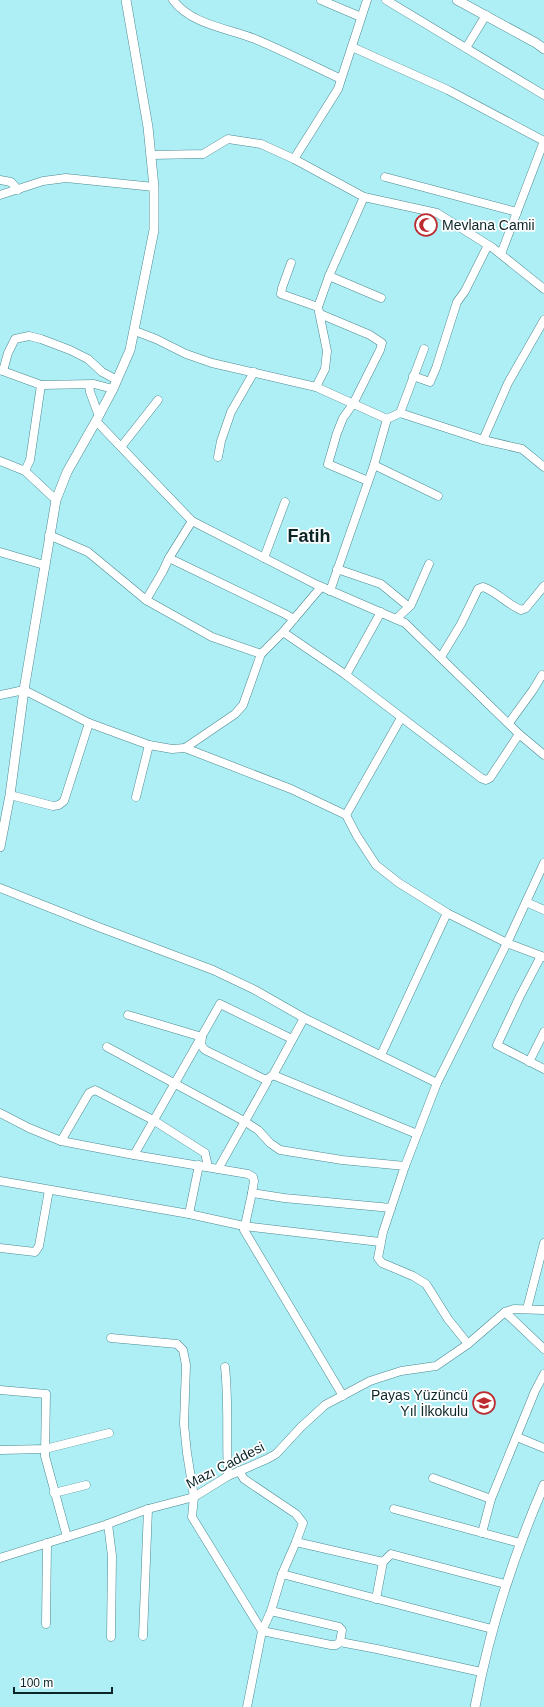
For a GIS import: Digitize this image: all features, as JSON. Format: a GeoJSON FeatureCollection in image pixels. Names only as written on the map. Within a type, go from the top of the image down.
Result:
{"type":"FeatureCollection","features":[{"type":"Feature","properties":{"kind":"street"},"geometry":{"type":"LineString","coordinates":[[0,847],[3,810],[10,795],[24,690],[56,500],[67,472],[98,419],[130,350],[154,230],[154,187],[148,127],[126,0]]}},
{"type":"Feature","properties":{"kind":"street"},"geometry":{"type":"LineString","coordinates":[[173,0],[178,7],[192,16],[216,27],[254,39],[341,79]]}},
{"type":"Feature","properties":{"kind":"street"},"geometry":{"type":"LineString","coordinates":[[321,0],[361,17]]}},
{"type":"Feature","properties":{"kind":"street"},"geometry":{"type":"LineString","coordinates":[[294,159],[338,89],[367,0]]}},
{"type":"Feature","properties":{"kind":"street"},"geometry":{"type":"LineString","coordinates":[[386,0],[544,95]]}},
{"type":"Feature","properties":{"kind":"street"},"geometry":{"type":"LineString","coordinates":[[457,0],[536,43],[544,49]]}},
{"type":"Feature","properties":{"kind":"street"},"geometry":{"type":"LineString","coordinates":[[466,48],[486,16]]}},
{"type":"Feature","properties":{"kind":"street"},"geometry":{"type":"LineString","coordinates":[[352,47],[448,90],[544,141],[501,254]]}},
{"type":"Feature","properties":{"kind":"street"},"geometry":{"type":"LineString","coordinates":[[151,154],[203,154],[228,139],[261,144],[294,159],[364,197],[437,213],[501,254],[544,289]]}},
{"type":"Feature","properties":{"kind":"street"},"geometry":{"type":"LineString","coordinates":[[385,177],[517,212]]}},
{"type":"Feature","properties":{"kind":"street"},"geometry":{"type":"LineString","coordinates":[[0,195],[42,181],[66,178],[154,187]]}},
{"type":"Feature","properties":{"kind":"street"},"geometry":{"type":"LineString","coordinates":[[0,180],[11,182],[18,190]]}},
{"type":"Feature","properties":{"kind":"street"},"geometry":{"type":"LineString","coordinates":[[316,386],[325,370],[327,351],[319,311],[329,276],[364,197]]}},
{"type":"Feature","properties":{"kind":"street"},"geometry":{"type":"LineString","coordinates":[[414,376],[430,382],[436,368],[457,302],[465,291],[488,245]]}},
{"type":"Feature","properties":{"kind":"street"},"geometry":{"type":"LineString","coordinates":[[291,263],[281,294],[370,335],[382,343],[353,404],[346,412],[341,423],[328,464],[368,481]]}},
{"type":"Feature","properties":{"kind":"street"},"geometry":{"type":"LineString","coordinates":[[329,276],[381,298]]}},
{"type":"Feature","properties":{"kind":"street"},"geometry":{"type":"LineString","coordinates":[[483,440],[508,383],[544,320]]}},
{"type":"Feature","properties":{"kind":"street"},"geometry":{"type":"LineString","coordinates":[[134,331],[199,359],[230,368],[316,386],[387,419],[400,413],[483,440],[522,449],[544,467]]}},
{"type":"Feature","properties":{"kind":"street"},"geometry":{"type":"LineString","coordinates":[[113,389],[94,384],[41,385],[1,370],[15,339],[30,336],[70,350],[88,359],[102,372],[117,380]]}},
{"type":"Feature","properties":{"kind":"street"},"geometry":{"type":"LineString","coordinates":[[400,413],[424,349]]}},
{"type":"Feature","properties":{"kind":"street"},"geometry":{"type":"LineString","coordinates":[[218,457],[221,442],[231,412],[254,372]]}},
{"type":"Feature","properties":{"kind":"street"},"geometry":{"type":"LineString","coordinates":[[25,471],[30,460],[41,385]]}},
{"type":"Feature","properties":{"kind":"street"},"geometry":{"type":"LineString","coordinates":[[89,385],[98,419],[121,447],[192,521],[321,587],[405,623],[442,657],[519,734],[544,755]]}},
{"type":"Feature","properties":{"kind":"street"},"geometry":{"type":"LineString","coordinates":[[121,447],[158,400]]}},
{"type":"Feature","properties":{"kind":"street"},"geometry":{"type":"LineString","coordinates":[[330,591],[374,465],[387,419]]}},
{"type":"Feature","properties":{"kind":"street"},"geometry":{"type":"LineString","coordinates":[[0,461],[25,471],[56,500]]}},
{"type":"Feature","properties":{"kind":"street"},"geometry":{"type":"LineString","coordinates":[[374,465],[438,496]]}},
{"type":"Feature","properties":{"kind":"street"},"geometry":{"type":"LineString","coordinates":[[264,558],[285,502]]}},
{"type":"Feature","properties":{"kind":"street"},"geometry":{"type":"LineString","coordinates":[[146,600],[163,572],[168,558],[192,521]]}},
{"type":"Feature","properties":{"kind":"street"},"geometry":{"type":"LineString","coordinates":[[49,535],[88,552],[146,600],[212,637],[261,654]]}},
{"type":"Feature","properties":{"kind":"street"},"geometry":{"type":"LineString","coordinates":[[0,552],[44,565]]}},
{"type":"Feature","properties":{"kind":"street"},"geometry":{"type":"LineString","coordinates":[[168,558],[294,619]]}},
{"type":"Feature","properties":{"kind":"street"},"geometry":{"type":"LineString","coordinates":[[396,619],[412,605],[428,564]]}},
{"type":"Feature","properties":{"kind":"street"},"geometry":{"type":"LineString","coordinates":[[337,569],[381,584],[409,607]]}},
{"type":"Feature","properties":{"kind":"street"},"geometry":{"type":"LineString","coordinates":[[442,657],[461,624],[478,589],[483,587],[490,590],[514,607],[521,610],[526,608],[544,586]]}},
{"type":"Feature","properties":{"kind":"street"},"geometry":{"type":"LineString","coordinates":[[185,748],[235,714],[243,705],[261,654],[283,632],[321,587]]}},
{"type":"Feature","properties":{"kind":"street"},"geometry":{"type":"LineString","coordinates":[[346,675],[381,612]]}},
{"type":"Feature","properties":{"kind":"street"},"geometry":{"type":"LineString","coordinates":[[283,632],[346,675],[463,766],[481,778],[486,780],[490,778],[519,734]]}},
{"type":"Feature","properties":{"kind":"street"},"geometry":{"type":"LineString","coordinates":[[509,723],[542,675]]}},
{"type":"Feature","properties":{"kind":"street"},"geometry":{"type":"LineString","coordinates":[[0,696],[24,690],[90,723],[149,745],[185,748],[291,789],[346,815],[357,836],[376,865],[412,892],[447,914],[507,943],[543,956],[520,996],[496,1045],[544,1070]]}},
{"type":"Feature","properties":{"kind":"street"},"geometry":{"type":"LineString","coordinates":[[346,815],[401,718]]}},
{"type":"Feature","properties":{"kind":"street"},"geometry":{"type":"LineString","coordinates":[[10,795],[53,806],[59,805],[64,801],[90,723]]}},
{"type":"Feature","properties":{"kind":"street"},"geometry":{"type":"LineString","coordinates":[[136,797],[149,745]]}},
{"type":"Feature","properties":{"kind":"street"},"geometry":{"type":"LineString","coordinates":[[468,1344],[448,1319],[426,1284],[413,1276],[382,1263],[378,1258],[380,1242],[405,1166],[437,1083],[507,943],[543,866]]}},
{"type":"Feature","properties":{"kind":"street"},"geometry":{"type":"LineString","coordinates":[[0,888],[213,970],[255,990],[304,1018],[437,1083]]}},
{"type":"Feature","properties":{"kind":"street"},"geometry":{"type":"LineString","coordinates":[[526,902],[544,910]]}},
{"type":"Feature","properties":{"kind":"street"},"geometry":{"type":"LineString","coordinates":[[380,1055],[447,914]]}},
{"type":"Feature","properties":{"kind":"street"},"geometry":{"type":"LineString","coordinates":[[134,1155],[220,1004],[292,1038]]}},
{"type":"Feature","properties":{"kind":"street"},"geometry":{"type":"LineString","coordinates":[[128,1015],[202,1037]]}},
{"type":"Feature","properties":{"kind":"street"},"geometry":{"type":"LineString","coordinates":[[218,1169],[267,1082],[266,1080],[273,1075],[304,1018]]}},
{"type":"Feature","properties":{"kind":"street"},"geometry":{"type":"LineString","coordinates":[[529,1062],[544,1032]]}},
{"type":"Feature","properties":{"kind":"street"},"geometry":{"type":"LineString","coordinates":[[202,1037],[201,1045],[205,1050],[266,1080]]}},
{"type":"Feature","properties":{"kind":"street"},"geometry":{"type":"LineString","coordinates":[[108,1047],[175,1082],[244,1121],[258,1130],[270,1143],[280,1150],[342,1160],[405,1166]]}},
{"type":"Feature","properties":{"kind":"street"},"geometry":{"type":"LineString","coordinates":[[273,1075],[417,1134]]}},
{"type":"Feature","properties":{"kind":"street"},"geometry":{"type":"LineString","coordinates":[[62,1141],[89,1093],[93,1090],[99,1091],[153,1120],[205,1153],[208,1167]]}},
{"type":"Feature","properties":{"kind":"street"},"geometry":{"type":"LineString","coordinates":[[0,1113],[29,1128],[62,1141],[134,1155],[248,1174],[253,1177],[254,1181],[252,1193],[244,1230],[343,1396]]}},
{"type":"Feature","properties":{"kind":"street"},"geometry":{"type":"LineString","coordinates":[[189,1214],[199,1165]]}},
{"type":"Feature","properties":{"kind":"street"},"geometry":{"type":"LineString","coordinates":[[0,1181],[189,1214],[244,1226],[380,1242]]}},
{"type":"Feature","properties":{"kind":"street"},"geometry":{"type":"LineString","coordinates":[[0,1248],[35,1252],[39,1246],[49,1190]]}},
{"type":"Feature","properties":{"kind":"street"},"geometry":{"type":"LineString","coordinates":[[252,1193],[284,1198],[391,1208]]}},
{"type":"Feature","properties":{"kind":"street"},"geometry":{"type":"LineString","coordinates":[[527,1309],[544,1243]]}},
{"type":"Feature","properties":{"kind":"street"},"geometry":{"type":"LineString","coordinates":[[544,1310],[514,1309],[505,1312],[544,1349]]}},
{"type":"Feature","properties":{"kind":"street","name":"Mazı Caddesi"},"geometry":{"type":"LineString","coordinates":[[0,1558],[108,1524],[148,1509],[194,1497],[228,1476],[276,1454],[301,1426],[325,1406],[370,1381],[401,1371],[436,1366],[468,1344],[505,1312]]}},
{"type":"Feature","properties":{"kind":"street"},"geometry":{"type":"LineString","coordinates":[[111,1338],[177,1344],[183,1350],[186,1365],[184,1424],[194,1497],[192,1517],[262,1631],[331,1645],[336,1645],[340,1642],[481,1672]]}},
{"type":"Feature","properties":{"kind":"street"},"geometry":{"type":"LineString","coordinates":[[225,1367],[227,1386],[228,1476]]}},
{"type":"Feature","properties":{"kind":"street"},"geometry":{"type":"LineString","coordinates":[[482,1533],[491,1499],[535,1392],[544,1374]]}},
{"type":"Feature","properties":{"kind":"street"},"geometry":{"type":"LineString","coordinates":[[0,1390],[46,1394],[44,1456],[67,1537]]}},
{"type":"Feature","properties":{"kind":"street"},"geometry":{"type":"LineString","coordinates":[[0,1450],[45,1449],[109,1433]]}},
{"type":"Feature","properties":{"kind":"street"},"geometry":{"type":"LineString","coordinates":[[517,1436],[544,1448]]}},
{"type":"Feature","properties":{"kind":"street"},"geometry":{"type":"LineString","coordinates":[[239,1471],[244,1479],[301,1518],[303,1523],[282,1574],[271,1611],[262,1631],[247,1707]]}},
{"type":"Feature","properties":{"kind":"street"},"geometry":{"type":"LineString","coordinates":[[433,1478],[491,1499]]}},
{"type":"Feature","properties":{"kind":"street"},"geometry":{"type":"LineString","coordinates":[[54,1493],[86,1485]]}},
{"type":"Feature","properties":{"kind":"street"},"geometry":{"type":"LineString","coordinates":[[475,1707],[481,1672],[492,1629],[520,1543],[544,1485]]}},
{"type":"Feature","properties":{"kind":"street"},"geometry":{"type":"LineString","coordinates":[[143,1636],[148,1509]]}},
{"type":"Feature","properties":{"kind":"street"},"geometry":{"type":"LineString","coordinates":[[394,1509],[520,1543]]}},
{"type":"Feature","properties":{"kind":"street"},"geometry":{"type":"LineString","coordinates":[[108,1524],[112,1556],[111,1637]]}},
{"type":"Feature","properties":{"kind":"street"},"geometry":{"type":"LineString","coordinates":[[296,1542],[383,1562]]}},
{"type":"Feature","properties":{"kind":"street"},"geometry":{"type":"LineString","coordinates":[[46,1624],[47,1543]]}},
{"type":"Feature","properties":{"kind":"street"},"geometry":{"type":"LineString","coordinates":[[376,1599],[383,1562],[391,1554],[506,1584]]}},
{"type":"Feature","properties":{"kind":"street"},"geometry":{"type":"LineString","coordinates":[[282,1574],[492,1629]]}},
{"type":"Feature","properties":{"kind":"street"},"geometry":{"type":"LineString","coordinates":[[271,1611],[339,1627],[342,1630],[340,1642]]}},
{"type":"Feature","properties":{"kind":"place","name":"Mevlana Camii"},"geometry":{"type":"Point","coordinates":[426,225]}},
{"type":"Feature","properties":{"kind":"place","name":"Payas Yüzüncü Yıl İlkokulu"},"geometry":{"type":"Point","coordinates":[484,1403]}},
{"type":"Feature","properties":{"kind":"district","name":"Fatih"},"geometry":{"type":"Point","coordinates":[309,536]}}]}
